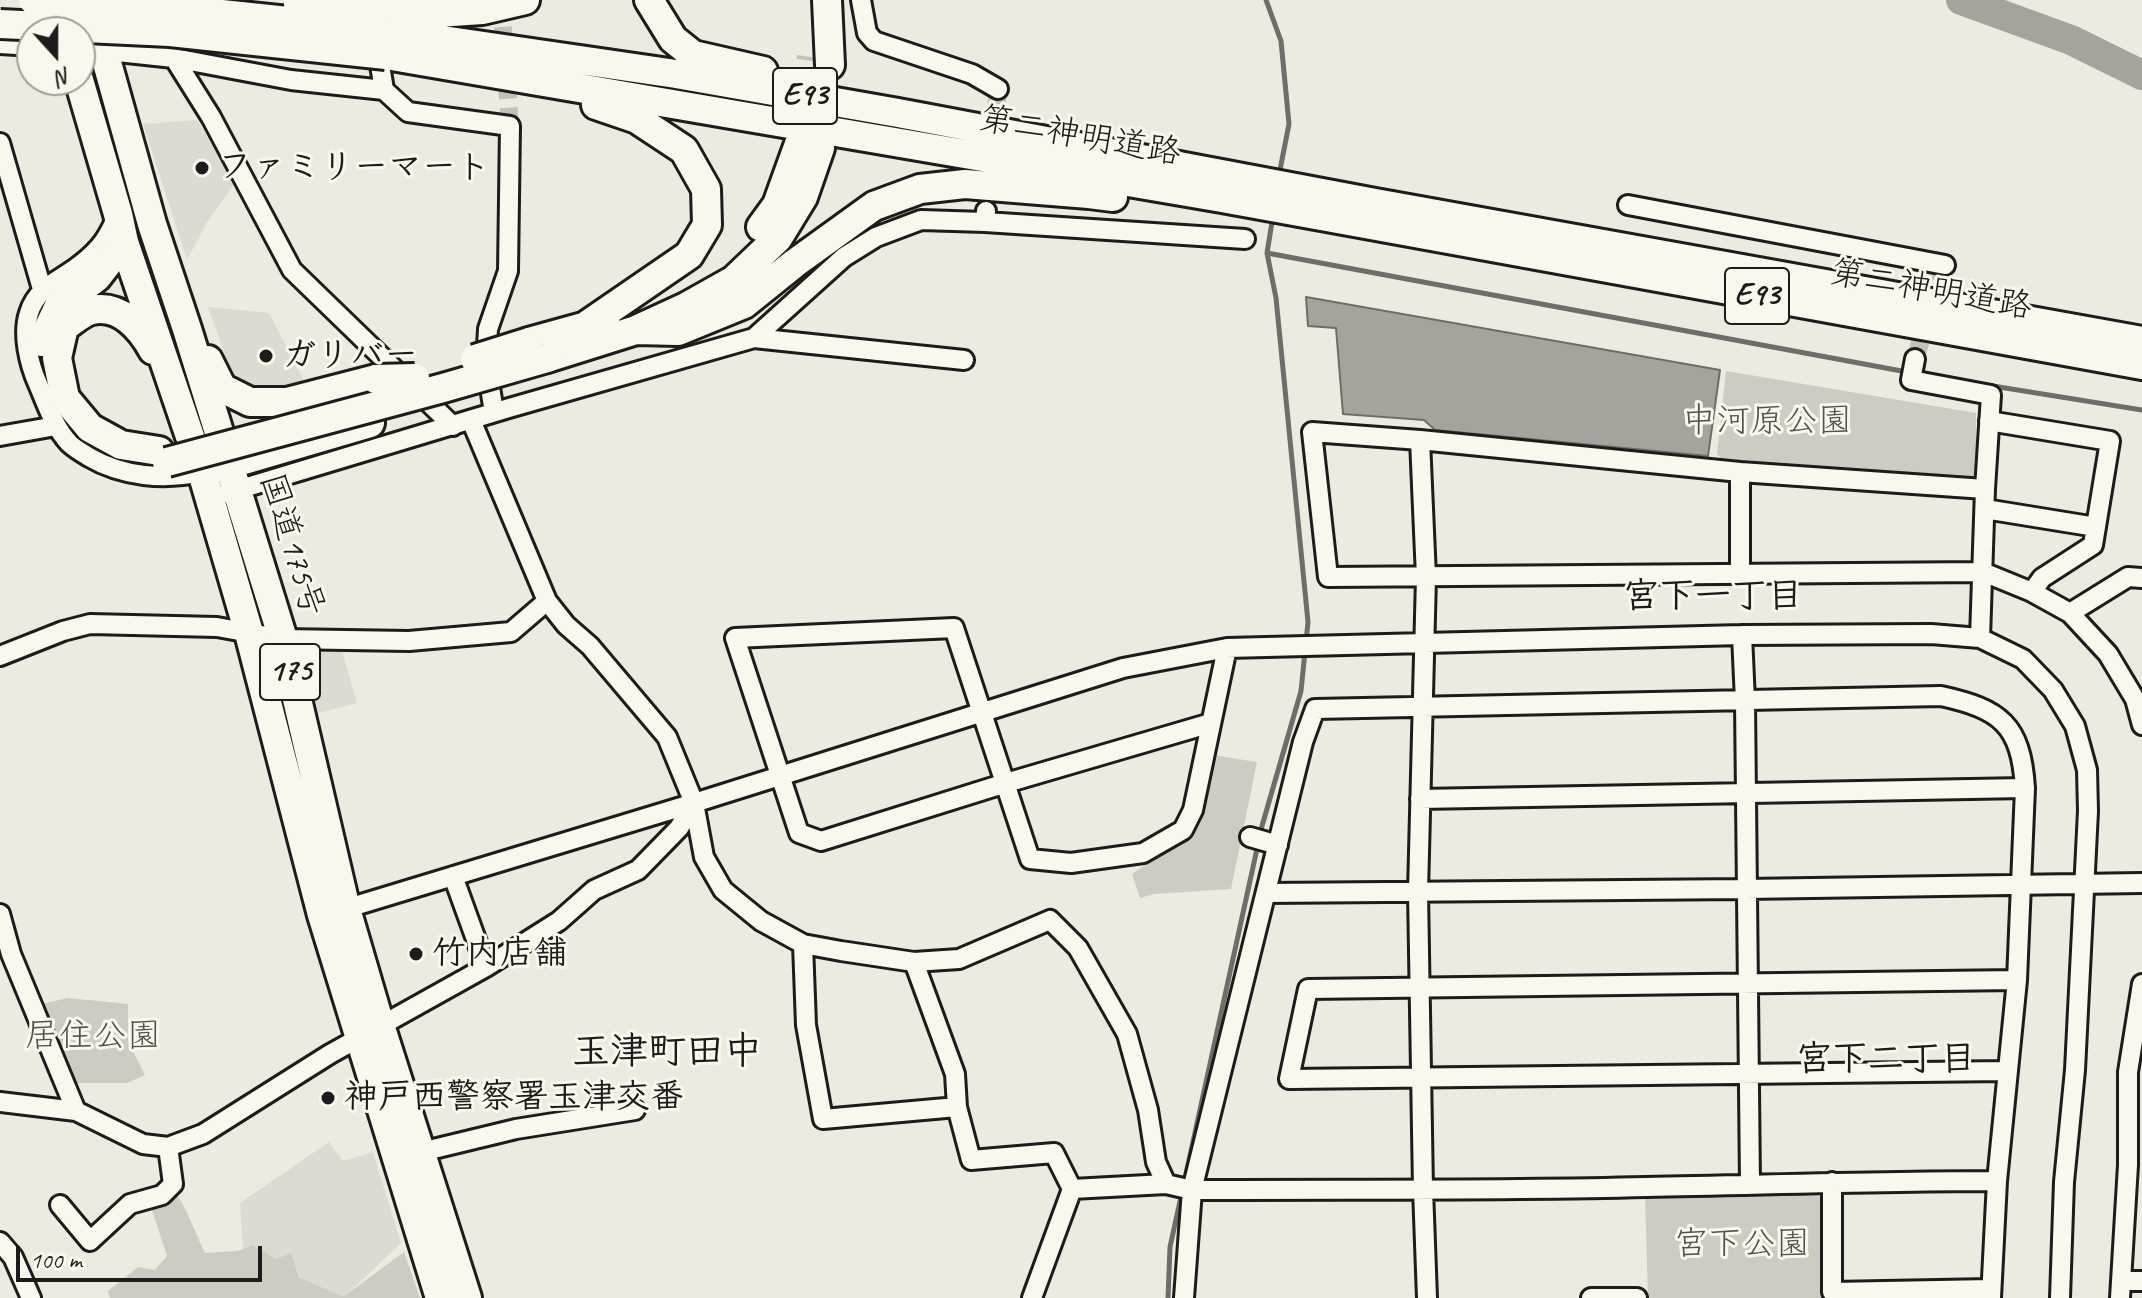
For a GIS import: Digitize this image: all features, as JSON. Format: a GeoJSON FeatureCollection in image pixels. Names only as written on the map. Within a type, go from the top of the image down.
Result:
{"type":"FeatureCollection","features":[{"type":"Feature","properties":{"kind":"highway"},"geometry":{"type":"LineString","coordinates":[[33,0],[229,0],[379,24],[437,13],[482,10],[525,0]]}},
{"type":"Feature","properties":{"kind":"highway"},"geometry":{"type":"LineString","coordinates":[[649,0],[673,39],[693,55],[850,90],[898,113]]}},
{"type":"Feature","properties":{"kind":"highway"},"geometry":{"type":"LineString","coordinates":[[809,0],[820,61],[827,0]]}},
{"type":"Feature","properties":{"kind":"highway","name":"第二神明道路"},"geometry":{"type":"LineString","coordinates":[[0,24],[170,32],[379,24],[898,113],[1335,220],[1374,215],[2142,365]]}},
{"type":"Feature","properties":{"kind":"highway","name":"第二神明道路"},"geometry":{"type":"LineString","coordinates":[[379,24],[561,85],[2142,341]]}},
{"type":"Feature","properties":{"kind":"highway","name":"国道175号"},"geometry":{"type":"LineString","coordinates":[[96,61],[187,329],[249,633],[370,1031],[440,1298]]}},
{"type":"Feature","properties":{"kind":"highway"},"geometry":{"type":"LineString","coordinates":[[219,482],[370,423],[443,388],[538,350],[587,325],[689,255],[707,225],[706,189],[684,150],[637,119],[586,101],[561,85]]}},
{"type":"Feature","properties":{"kind":"highway","name":"国道175号"},"geometry":{"type":"LineString","coordinates":[[84,96],[124,242],[188,427],[219,482],[283,639],[334,912]]}},
{"type":"Feature","properties":{"kind":"highway"},"geometry":{"type":"LineString","coordinates":[[587,325],[632,314],[720,269],[751,242],[777,205],[810,146],[803,197],[778,238],[734,280],[636,330]]}},
{"type":"Feature","properties":{"kind":"highway"},"geometry":{"type":"LineString","coordinates":[[188,427],[171,400],[152,348],[138,326],[111,309],[89,310],[64,327],[57,358],[65,398],[90,428],[121,445],[163,457],[415,378],[636,330],[678,331],[744,304],[874,206],[920,189],[965,184],[1089,194],[1155,204],[1223,194]]}},
{"type":"Feature","properties":{"kind":"highway"},"geometry":{"type":"LineString","coordinates":[[124,242],[97,277],[59,306],[41,343],[53,403],[67,427],[88,445],[137,464],[443,388]]}},
{"type":"Feature","properties":{"kind":"highway"},"geometry":{"type":"LineString","coordinates":[[187,329],[222,388],[250,402],[287,402],[376,379],[415,378]]}},
{"type":"Feature","properties":{"kind":"highway","name":"国道175号"},"geometry":{"type":"LineString","coordinates":[[370,1031],[421,1152],[467,1298]]}},
{"type":"Feature","properties":{"kind":"street"},"geometry":{"type":"LineString","coordinates":[[861,0],[867,33],[874,41],[972,74],[998,89]]}},
{"type":"Feature","properties":{"kind":"street"},"geometry":{"type":"LineString","coordinates":[[379,24],[384,90]]}},
{"type":"Feature","properties":{"kind":"street"},"geometry":{"type":"LineString","coordinates":[[96,49],[174,58],[291,80],[384,90],[408,112],[510,126],[508,271],[488,329],[486,363],[494,412]]}},
{"type":"Feature","properties":{"kind":"street"},"geometry":{"type":"LineString","coordinates":[[174,58],[211,117],[292,270],[462,423],[547,601],[566,625],[590,646],[667,737],[694,803],[704,857],[723,890],[761,921],[803,944],[914,962],[959,959],[1050,920],[1078,948],[1127,1034],[1148,1110],[1156,1162],[1166,1184]]}},
{"type":"Feature","properties":{"kind":"street"},"geometry":{"type":"LineString","coordinates":[[0,143],[42,289]]}},
{"type":"Feature","properties":{"kind":"street"},"geometry":{"type":"LineString","coordinates":[[1628,205],[1945,265]]}},
{"type":"Feature","properties":{"kind":"street"},"geometry":{"type":"LineString","coordinates":[[118,214],[107,240],[81,265],[42,289],[29,312],[26,337],[35,378],[56,426],[71,446],[99,463],[125,473],[219,482],[462,423],[754,338],[964,360]]}},
{"type":"Feature","properties":{"kind":"street"},"geometry":{"type":"LineString","coordinates":[[754,338],[844,257],[876,237],[921,220],[986,216],[1245,239]]}},
{"type":"Feature","properties":{"kind":"street"},"geometry":{"type":"LineString","coordinates":[[1915,359],[1911,380],[1991,395],[1980,638]]}},
{"type":"Feature","properties":{"kind":"street"},"geometry":{"type":"LineString","coordinates":[[1989,421],[2110,441],[2093,545],[2042,578],[2032,592]]}},
{"type":"Feature","properties":{"kind":"street"},"geometry":{"type":"LineString","coordinates":[[0,436],[56,426]]}},
{"type":"Feature","properties":{"kind":"street"},"geometry":{"type":"LineString","coordinates":[[1985,489],[1740,472],[1312,432],[1328,577],[1983,572],[2032,592],[2070,613],[2108,654],[2138,697],[2142,725]]}},
{"type":"Feature","properties":{"kind":"street"},"geometry":{"type":"LineString","coordinates":[[1420,440],[1426,577],[1418,892],[1427,1298]]}},
{"type":"Feature","properties":{"kind":"street"},"geometry":{"type":"LineString","coordinates":[[1740,472],[1740,573]]}},
{"type":"Feature","properties":{"kind":"street"},"geometry":{"type":"LineString","coordinates":[[1985,509],[2096,527]]}},
{"type":"Feature","properties":{"kind":"street"},"geometry":{"type":"LineString","coordinates":[[2070,613],[2128,577],[2142,578]]}},
{"type":"Feature","properties":{"kind":"street"},"geometry":{"type":"LineString","coordinates":[[0,656],[63,631],[90,624],[217,627],[283,639],[409,641],[511,632],[547,601]]}},
{"type":"Feature","properties":{"kind":"street"},"geometry":{"type":"LineString","coordinates":[[1211,723],[1006,783],[821,841],[799,833],[735,638],[954,628],[1006,783],[1030,859],[1071,863],[1143,853],[1183,830],[1193,810],[1227,648]]}},
{"type":"Feature","properties":{"kind":"street"},"geometry":{"type":"LineString","coordinates":[[334,912],[1123,668],[1227,648],[1742,635],[1931,634],[1980,638],[2023,659],[2053,690],[2075,726],[2087,770],[2088,811],[2075,1070],[2064,1182],[2060,1298]]}},
{"type":"Feature","properties":{"kind":"street"},"geometry":{"type":"LineString","coordinates":[[1742,635],[1750,1184]]}},
{"type":"Feature","properties":{"kind":"street"},"geometry":{"type":"LineString","coordinates":[[1184,1298],[1192,1190],[1303,742],[1315,709],[1941,696],[1971,703],[1993,714],[2013,734],[2023,759],[2025,788],[2017,980],[1997,1181],[1991,1294],[1832,1292],[1832,1182]]}},
{"type":"Feature","properties":{"kind":"street"},"geometry":{"type":"LineString","coordinates":[[1420,799],[2025,788]]}},
{"type":"Feature","properties":{"kind":"street"},"geometry":{"type":"LineString","coordinates":[[0,1102],[76,1111],[143,1144],[168,1147],[203,1134],[330,1054],[486,967],[559,921],[594,890],[638,870],[679,828],[694,803]]}},
{"type":"Feature","properties":{"kind":"street"},"geometry":{"type":"LineString","coordinates":[[1250,837],[1278,845]]}},
{"type":"Feature","properties":{"kind":"street"},"geometry":{"type":"LineString","coordinates":[[453,876],[486,967]]}},
{"type":"Feature","properties":{"kind":"street"},"geometry":{"type":"LineString","coordinates":[[1266,893],[2142,883]]}},
{"type":"Feature","properties":{"kind":"street"},"geometry":{"type":"LineString","coordinates":[[0,914],[11,954],[76,1111]]}},
{"type":"Feature","properties":{"kind":"street"},"geometry":{"type":"LineString","coordinates":[[803,944],[806,1025],[823,1119],[957,1107]]}},
{"type":"Feature","properties":{"kind":"street"},"geometry":{"type":"LineString","coordinates":[[914,962],[955,1074],[957,1107],[971,1160],[1054,1153],[1072,1189],[1032,1298]]}},
{"type":"Feature","properties":{"kind":"street"},"geometry":{"type":"LineString","coordinates":[[2007,1071],[1289,1079],[1308,989],[2017,980]]}},
{"type":"Feature","properties":{"kind":"street"},"geometry":{"type":"LineString","coordinates":[[2142,984],[2135,1071],[2135,1164],[2120,1290],[2142,1281]]}},
{"type":"Feature","properties":{"kind":"street"},"geometry":{"type":"LineString","coordinates":[[421,1152],[516,1129],[635,1110]]}},
{"type":"Feature","properties":{"kind":"street"},"geometry":{"type":"LineString","coordinates":[[60,1205],[90,1241],[130,1204],[162,1195],[173,1184],[168,1147]]}},
{"type":"Feature","properties":{"kind":"street"},"geometry":{"type":"LineString","coordinates":[[1072,1189],[1166,1184],[1192,1190],[1997,1181]]}},
{"type":"Feature","properties":{"kind":"street"},"geometry":{"type":"LineString","coordinates":[[0,1242],[13,1257],[31,1298]]}},
{"type":"Feature","properties":{"kind":"street"},"geometry":{"type":"LineString","coordinates":[[1591,1298],[1637,1298]]}},
{"type":"Feature","properties":{"kind":"shaded area"},"geometry":{"type":"Polygon","coordinates":[[[197,120],[235,183],[206,224],[187,260],[143,124],[197,120]]]}},
{"type":"Feature","properties":{"kind":"shaded area"},"geometry":{"type":"Polygon","coordinates":[[[1306,297],[1720,370],[1708,456],[1435,430],[1424,420],[1343,414],[1336,328],[1308,326],[1306,297]]]}},
{"type":"Feature","properties":{"kind":"shaded area"},"geometry":{"type":"Polygon","coordinates":[[[208,307],[269,313],[304,381],[278,388],[256,388],[243,382],[230,369],[208,307]]]}},
{"type":"Feature","properties":{"kind":"shaded area"},"geometry":{"type":"Polygon","coordinates":[[[300,644],[341,647],[357,703],[318,713],[300,644]]]}},
{"type":"Feature","properties":{"kind":"shaded area"},"geometry":{"type":"Polygon","coordinates":[[[329,1142],[343,1161],[373,1152],[401,1243],[343,1298],[300,1277],[290,1254],[276,1259],[253,1245],[243,1249],[240,1203],[329,1142]]]}},
{"type":"Feature","properties":{"kind":"green space","name":"中河原公園"},"geometry":{"type":"Polygon","coordinates":[[[1726,371],[1976,413],[1977,478],[1970,484],[1726,463],[1717,454],[1726,371]]]}},
{"type":"Feature","properties":{"kind":"green space"},"geometry":{"type":"Polygon","coordinates":[[[1212,755],[1257,762],[1231,889],[1154,894],[1140,898],[1132,874],[1197,828],[1212,755]]]}},
{"type":"Feature","properties":{"kind":"green space","name":"居住公園"},"geometry":{"type":"Polygon","coordinates":[[[68,998],[128,1004],[128,1041],[145,1075],[127,1083],[73,1083],[41,1004],[68,998]]]}},
{"type":"Feature","properties":{"kind":"green space","name":"宮下公園"},"geometry":{"type":"Polygon","coordinates":[[[1814,1189],[1825,1204],[1826,1294],[1822,1298],[1648,1298],[1645,1195],[1814,1189]]]}},
{"type":"Feature","properties":{"kind":"green space"},"geometry":{"type":"Polygon","coordinates":[[[177,1195],[205,1253],[238,1251],[253,1245],[276,1259],[291,1253],[299,1277],[343,1297],[404,1252],[420,1298],[110,1298],[108,1291],[138,1267],[155,1270],[167,1256],[150,1204],[177,1195]]]}},
{"type":"Feature","properties":{"kind":"waterway"},"geometry":{"type":"LineString","coordinates":[[1266,0],[1281,41],[1289,124],[1279,175]]}},
{"type":"Feature","properties":{"kind":"waterway"},"geometry":{"type":"LineString","coordinates":[[1961,0],[2071,40],[2142,75]]}},
{"type":"Feature","properties":{"kind":"waterway"},"geometry":{"type":"LineString","coordinates":[[1168,1298],[1170,1247],[1262,826],[1301,691],[1308,622],[1276,298],[1267,253],[1273,216]]}},
{"type":"Feature","properties":{"kind":"waterway"},"geometry":{"type":"LineString","coordinates":[[1267,253],[1907,372]]}},
{"type":"Feature","properties":{"kind":"waterway"},"geometry":{"type":"LineString","coordinates":[[1968,382],[2142,410]]}},
{"type":"Feature","properties":{"kind":"tunnel"},"geometry":{"type":"LineString","coordinates":[[501,0],[510,126]]}},
{"type":"Feature","properties":{"kind":"tunnel"},"geometry":{"type":"LineString","coordinates":[[799,144],[811,57]]}},
{"type":"Feature","properties":{"kind":"tunnel"},"geometry":{"type":"LineString","coordinates":[[993,140],[998,89]]}},
{"type":"Feature","properties":{"kind":"tunnel"},"geometry":{"type":"LineString","coordinates":[[1915,359],[1945,265]]}},
{"type":"Feature","properties":{"kind":"place","name":"ファミリーマート"},"geometry":{"type":"Point","coordinates":[202,168]}},
{"type":"Feature","properties":{"kind":"place","name":"ガリバー"},"geometry":{"type":"Point","coordinates":[266,356]}},
{"type":"Feature","properties":{"kind":"place","name":"竹内店舗"},"geometry":{"type":"Point","coordinates":[416,954]}},
{"type":"Feature","properties":{"kind":"place","name":"神戸西警察署玉津交番"},"geometry":{"type":"Point","coordinates":[328,1098]}},
{"type":"Feature","properties":{"kind":"district","name":"宮下一丁目"},"geometry":{"type":"Point","coordinates":[1713,598]}},
{"type":"Feature","properties":{"kind":"district","name":"玉津町田中"},"geometry":{"type":"Point","coordinates":[667,1053]}},
{"type":"Feature","properties":{"kind":"district","name":"宮下二丁目"},"geometry":{"type":"Point","coordinates":[1886,1061]}}]}
